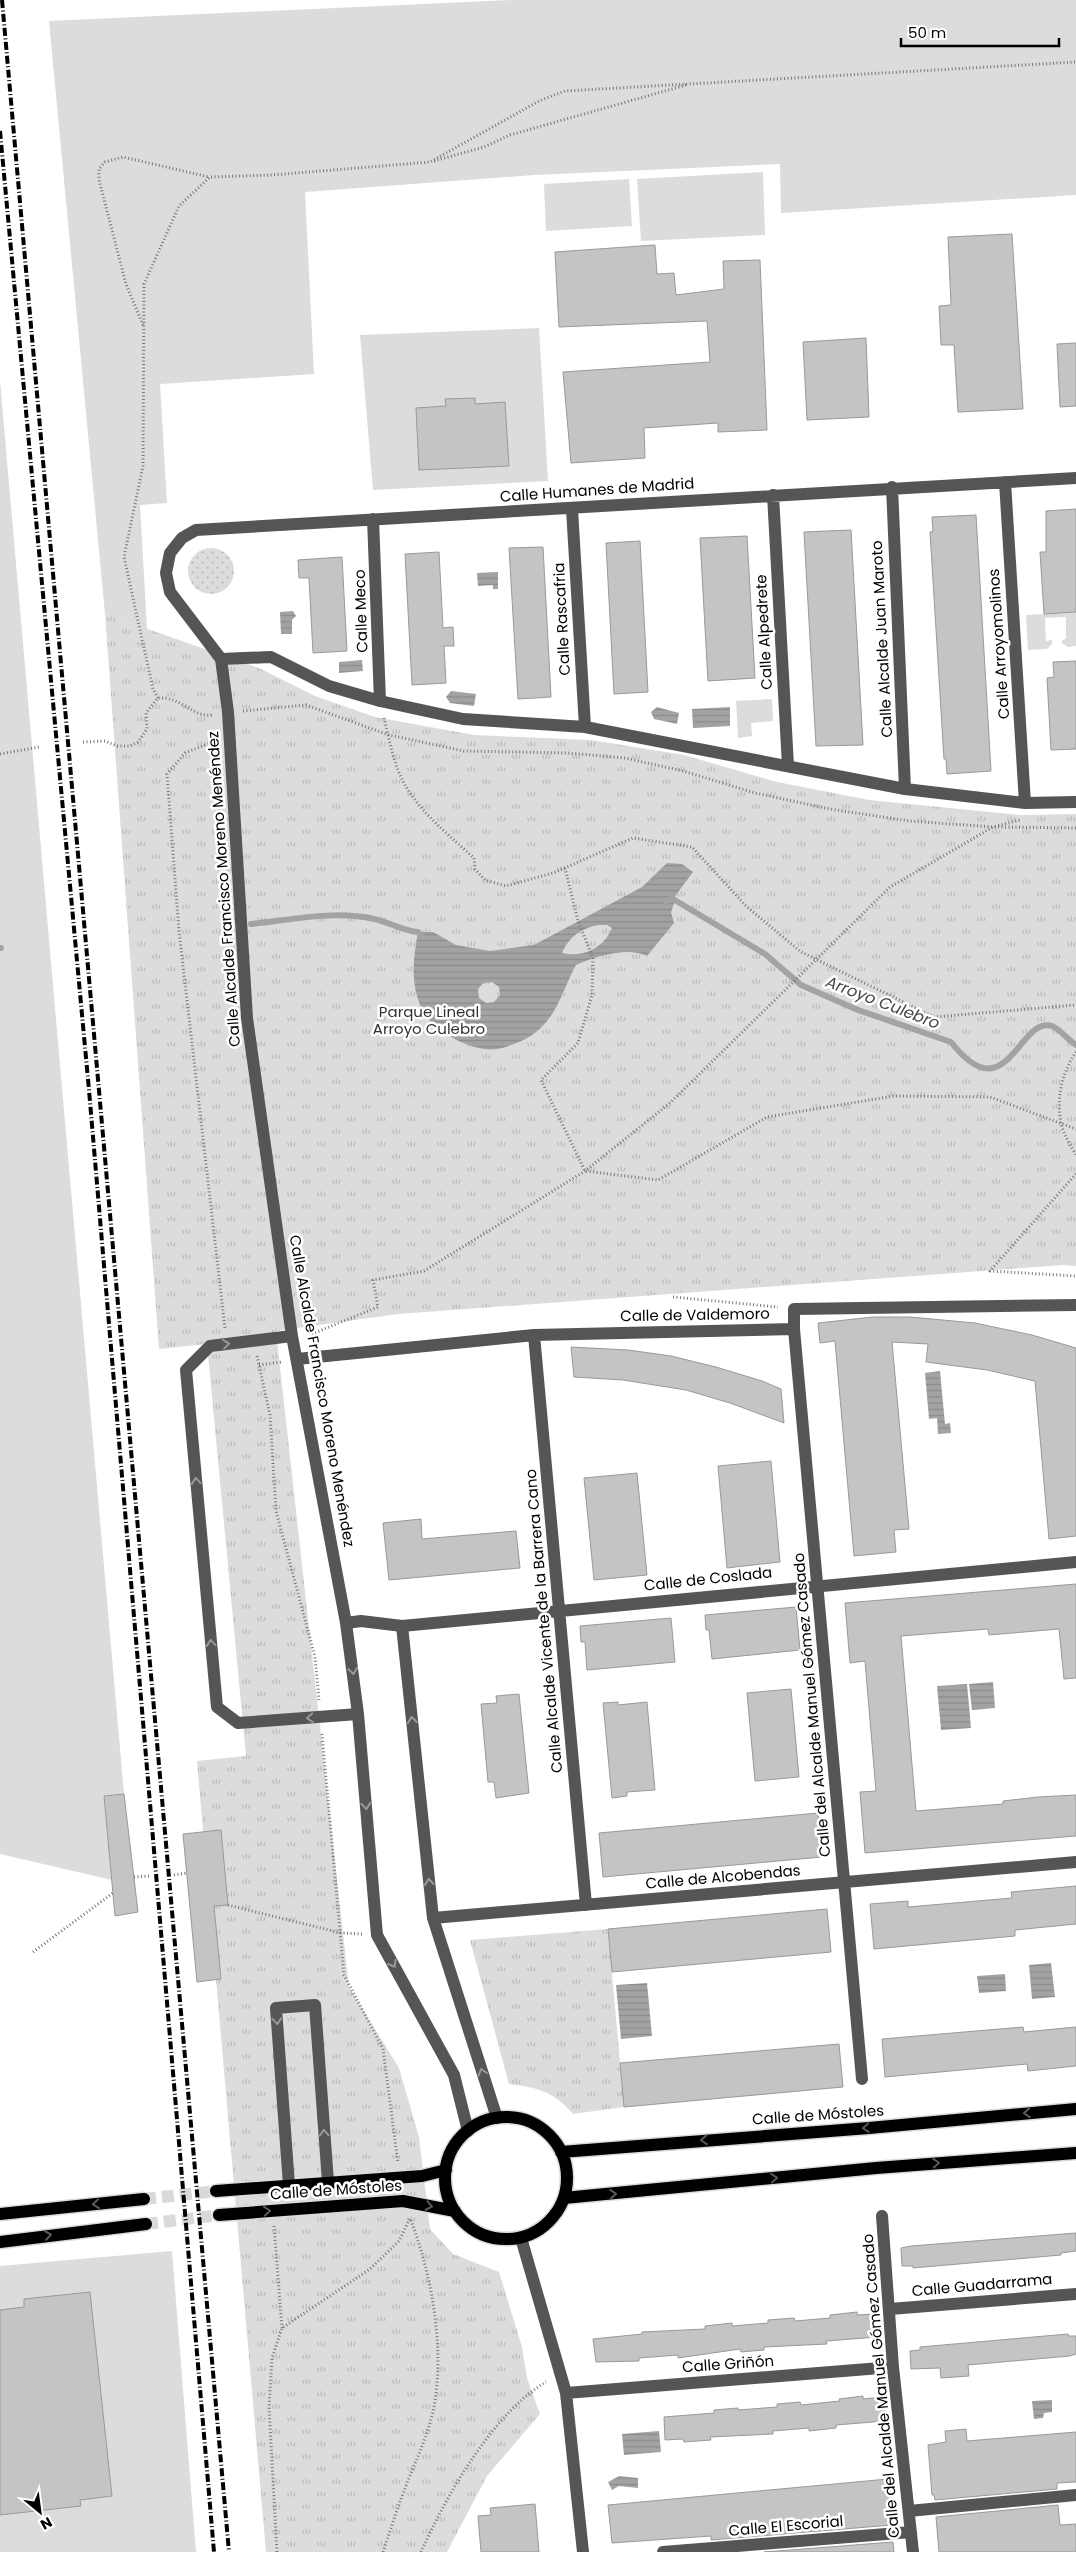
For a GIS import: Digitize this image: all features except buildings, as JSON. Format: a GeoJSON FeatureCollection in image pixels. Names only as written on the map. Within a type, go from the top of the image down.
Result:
{"type":"FeatureCollection","features":[{"type":"Feature","properties":{"kind":"main road","name":"Calle de Móstoles"},"geometry":{"type":"LineString","coordinates":[[561,2152],[869,2128],[1076,2109]]}},
{"type":"Feature","properties":{"kind":"main road"},"geometry":{"type":"LineString","coordinates":[[497,2118],[516,2118],[534,2124],[550,2136],[561,2152],[566,2167],[567,2183],[564,2198],[549,2220],[539,2229],[521,2238],[502,2239],[484,2235],[467,2226],[455,2211],[448,2198],[446,2170],[450,2155],[457,2142],[468,2131],[481,2123],[497,2118]]}},
{"type":"Feature","properties":{"kind":"main road"},"geometry":{"type":"LineString","coordinates":[[564,2198],[876,2168],[1076,2153]]}},
{"type":"Feature","properties":{"kind":"main road","name":"Calle de Móstoles"},"geometry":{"type":"LineString","coordinates":[[216,2191],[422,2176],[446,2170]]}},
{"type":"Feature","properties":{"kind":"main road"},"geometry":{"type":"LineString","coordinates":[[0,2214],[144,2199]]}},
{"type":"Feature","properties":{"kind":"main road","name":"Calle de Móstoles"},"geometry":{"type":"LineString","coordinates":[[219,2215],[403,2201],[455,2211]]}},
{"type":"Feature","properties":{"kind":"main road"},"geometry":{"type":"LineString","coordinates":[[0,2242],[146,2224]]}},
{"type":"Feature","properties":{"kind":"street","name":"Calle Humanes de Madrid"},"geometry":{"type":"LineString","coordinates":[[222,659],[170,592],[166,572],[170,553],[182,538],[196,530],[572,509],[892,487],[1076,478]]}},
{"type":"Feature","properties":{"kind":"street","name":"Calle Arroyomolinos"},"geometry":{"type":"LineString","coordinates":[[1006,482],[1025,803]]}},
{"type":"Feature","properties":{"kind":"street","name":"Calle Alcalde Juan Maroto"},"geometry":{"type":"LineString","coordinates":[[892,487],[904,789]]}},
{"type":"Feature","properties":{"kind":"street","name":"Calle Alpedrete"},"geometry":{"type":"LineString","coordinates":[[773,495],[788,766]]}},
{"type":"Feature","properties":{"kind":"street","name":"Calle Rascafria"},"geometry":{"type":"LineString","coordinates":[[572,509],[585,727]]}},
{"type":"Feature","properties":{"kind":"street","name":"Calle Meco"},"geometry":{"type":"LineString","coordinates":[[373,519],[380,701]]}},
{"type":"Feature","properties":{"kind":"street"},"geometry":{"type":"LineString","coordinates":[[222,659],[271,657],[329,686],[380,701],[463,720],[585,727],[904,789],[1025,803],[1076,802]]}},
{"type":"Feature","properties":{"kind":"street","name":"Calle Alcalde Francisco Moreno Menéndez"},"geometry":{"type":"LineString","coordinates":[[222,659],[230,739],[246,1018],[292,1336],[346,1623],[358,1714],[377,1935],[454,2075],[468,2131]]}},
{"type":"Feature","properties":{"kind":"street"},"geometry":{"type":"LineString","coordinates":[[794,1329],[794,1309],[1076,1305]]}},
{"type":"Feature","properties":{"kind":"street","name":"Calle de Valdemoro"},"geometry":{"type":"LineString","coordinates":[[297,1359],[534,1335],[794,1329]]}},
{"type":"Feature","properties":{"kind":"street","name":"Calle del Alcalde Manuel Gómez Casado"},"geometry":{"type":"LineString","coordinates":[[794,1329],[862,2078]]}},
{"type":"Feature","properties":{"kind":"street","name":"Calle Alcalde Vicente de la Barrera Cano"},"geometry":{"type":"LineString","coordinates":[[534,1335],[586,1905]]}},
{"type":"Feature","properties":{"kind":"street"},"geometry":{"type":"LineString","coordinates":[[292,1336],[210,1346],[186,1370],[217,1707],[238,1723],[358,1714]]}},
{"type":"Feature","properties":{"kind":"street","name":"Calle de Coslada"},"geometry":{"type":"LineString","coordinates":[[346,1623],[361,1621],[402,1626],[1076,1562]]}},
{"type":"Feature","properties":{"kind":"street"},"geometry":{"type":"LineString","coordinates":[[402,1626],[433,1918],[497,2118]]}},
{"type":"Feature","properties":{"kind":"street","name":"Calle de Alcobendas"},"geometry":{"type":"LineString","coordinates":[[433,1918],[1076,1862]]}},
{"type":"Feature","properties":{"kind":"street"},"geometry":{"type":"LineString","coordinates":[[290,2186],[276,2008],[315,2005],[328,2182]]}},
{"type":"Feature","properties":{"kind":"street","name":"Calle del Alcalde Manuel Gómez Casado"},"geometry":{"type":"LineString","coordinates":[[882,2216],[893,2367],[913,2552]]}},
{"type":"Feature","properties":{"kind":"street"},"geometry":{"type":"LineString","coordinates":[[521,2238],[566,2393],[583,2552]]}},
{"type":"Feature","properties":{"kind":"street","name":"Calle Guadarrama"},"geometry":{"type":"LineString","coordinates":[[890,2309],[1076,2294]]}},
{"type":"Feature","properties":{"kind":"street","name":"Calle Griñón"},"geometry":{"type":"LineString","coordinates":[[566,2393],[893,2367]]}},
{"type":"Feature","properties":{"kind":"street"},"geometry":{"type":"LineString","coordinates":[[909,2511],[1076,2495]]}},
{"type":"Feature","properties":{"kind":"street","name":"Calle El Escorial"},"geometry":{"type":"LineString","coordinates":[[663,2552],[911,2532]]}},
{"type":"Feature","properties":{"kind":"path"},"geometry":{"type":"LineString","coordinates":[[430,162],[539,101],[565,91],[1076,62]]}},
{"type":"Feature","properties":{"kind":"path"},"geometry":{"type":"LineString","coordinates":[[144,327],[126,284],[99,180],[99,169],[105,162],[123,157],[210,177],[272,175],[430,162],[484,147],[510,135],[694,83]]}},
{"type":"Feature","properties":{"kind":"path"},"geometry":{"type":"LineString","coordinates":[[158,698],[153,689],[124,557],[143,466],[144,284],[179,206],[210,177]]}},
{"type":"Feature","properties":{"kind":"path"},"geometry":{"type":"LineString","coordinates":[[1076,828],[994,827],[909,821],[830,809],[754,792],[683,771],[625,758],[567,752],[464,751],[388,735],[404,783],[417,803],[436,824],[474,858],[476,869],[485,880],[506,886],[565,868],[632,838],[692,847],[746,906],[800,952],[934,1017],[1076,1005]]}},
{"type":"Feature","properties":{"kind":"path"},"geometry":{"type":"LineString","coordinates":[[226,1344],[179,931],[167,774],[185,753],[211,742],[230,739]]}},
{"type":"Feature","properties":{"kind":"path"},"geometry":{"type":"LineString","coordinates":[[0,754],[39,747]]}},
{"type":"Feature","properties":{"kind":"path"},"geometry":{"type":"LineString","coordinates":[[315,1357],[312,1334],[378,1307],[373,1280],[424,1271],[584,1170],[670,1103],[808,970],[890,887],[994,827],[1025,819],[1025,803]]}},
{"type":"Feature","properties":{"kind":"path"},"geometry":{"type":"LineString","coordinates":[[565,868],[578,921],[593,958],[592,995],[578,1044],[541,1080],[584,1170]]}},
{"type":"Feature","properties":{"kind":"path"},"geometry":{"type":"LineString","coordinates":[[1076,1052],[1068,1064],[1061,1084],[1061,1124],[1076,1155]]}},
{"type":"Feature","properties":{"kind":"path"},"geometry":{"type":"LineString","coordinates":[[584,1170],[658,1180],[767,1117],[894,1096],[990,1097],[1076,1129]]}},
{"type":"Feature","properties":{"kind":"path"},"geometry":{"type":"LineString","coordinates":[[1076,1174],[990,1271],[1076,1276]]}},
{"type":"Feature","properties":{"kind":"path"},"geometry":{"type":"LineString","coordinates":[[673,1297],[794,1309]]}},
{"type":"Feature","properties":{"kind":"path"},"geometry":{"type":"LineString","coordinates":[[259,1365],[270,1414],[276,1510],[315,1657],[344,1975],[383,2049],[400,2177]]}},
{"type":"Feature","properties":{"kind":"path"},"geometry":{"type":"LineString","coordinates":[[174,1875],[187,1873]]}},
{"type":"Feature","properties":{"kind":"path"},"geometry":{"type":"LineString","coordinates":[[134,1877],[151,1876]]}},
{"type":"Feature","properties":{"kind":"path"},"geometry":{"type":"LineString","coordinates":[[33,1952],[113,1893]]}},
{"type":"Feature","properties":{"kind":"path"},"geometry":{"type":"LineString","coordinates":[[228,1905],[341,1933]]}},
{"type":"Feature","properties":{"kind":"path"},"geometry":{"type":"LineString","coordinates":[[383,2552],[404,2490],[424,2445],[435,2400],[438,2332],[418,2239],[403,2201]]}},
{"type":"Feature","properties":{"kind":"path"},"geometry":{"type":"LineString","coordinates":[[272,2211],[279,2267],[282,2328],[272,2358],[269,2407],[277,2552]]}},
{"type":"Feature","properties":{"kind":"path"},"geometry":{"type":"LineString","coordinates":[[282,2328],[370,2269],[399,2242],[410,2217]]}},
{"type":"Feature","properties":{"kind":"path"},"geometry":{"type":"LineString","coordinates":[[421,2552],[436,2520],[479,2449],[528,2392],[560,2373]]}},
{"type":"Feature","properties":{"kind":"green space"},"geometry":{"type":"Polygon","coordinates":[[[512,0],[1076,0],[1076,195],[781,213],[780,164],[534,175],[305,192],[314,374],[160,384],[167,503],[140,505],[147,629],[105,614],[49,21],[512,0]]]}},
{"type":"Feature","properties":{"kind":"green space"},"geometry":{"type":"Polygon","coordinates":[[[763,172],[765,235],[641,241],[637,179],[763,172]]]}},
{"type":"Feature","properties":{"kind":"green space"},"geometry":{"type":"Polygon","coordinates":[[[629,179],[632,226],[546,231],[544,184],[629,179]]]}},
{"type":"Feature","properties":{"kind":"green space"},"geometry":{"type":"Polygon","coordinates":[[[539,328],[548,481],[373,490],[360,335],[539,328]]]}},
{"type":"Feature","properties":{"kind":"green space"},"geometry":{"type":"Polygon","coordinates":[[[0,381],[124,1794],[104,1796],[112,1880],[0,1854],[0,381]]]}},
{"type":"Feature","properties":{"kind":"green space"},"geometry":{"type":"Polygon","coordinates":[[[206,548],[216,548],[230,558],[234,571],[230,584],[224,590],[216,594],[206,594],[192,584],[188,576],[188,566],[198,552],[206,548]]]}},
{"type":"Feature","properties":{"kind":"green space"},"geometry":{"type":"Polygon","coordinates":[[[1076,612],[1076,646],[1068,647],[1062,643],[1062,640],[1066,639],[1066,617],[1045,618],[1046,641],[1052,640],[1052,644],[1047,649],[1028,650],[1026,615],[1076,612]]]}},
{"type":"Feature","properties":{"kind":"green space","name":"Parque Lineal Arroyo Culebro"},"geometry":{"type":"Polygon","coordinates":[[[105,614],[259,668],[315,696],[375,717],[474,735],[591,740],[684,755],[777,782],[869,800],[1021,815],[1076,814],[1076,1266],[1063,1265],[398,1314],[276,1331],[349,1987],[399,2068],[419,2137],[430,2229],[453,2254],[499,2272],[522,2347],[527,2378],[540,2414],[487,2476],[447,2552],[266,2552],[197,1761],[246,1756],[207,1344],[159,1349],[105,614]]]}},
{"type":"Feature","properties":{"kind":"green space"},"geometry":{"type":"Polygon","coordinates":[[[772,699],[773,721],[751,723],[752,736],[738,738],[736,701],[772,699]]]}},
{"type":"Feature","properties":{"kind":"green space"},"geometry":{"type":"Polygon","coordinates":[[[608,1929],[624,2107],[573,2114],[552,2095],[537,2089],[509,2084],[470,1940],[608,1929]]]}},
{"type":"Feature","properties":{"kind":"green space"},"geometry":{"type":"Polygon","coordinates":[[[172,2251],[196,2552],[0,2552],[0,2266],[172,2251]]]}},
{"type":"Feature","properties":{"kind":"shaded area"},"geometry":{"type":"Polygon","coordinates":[[[498,572],[498,589],[493,589],[493,585],[478,586],[477,573],[498,572]]]}},
{"type":"Feature","properties":{"kind":"shaded area"},"geometry":{"type":"Polygon","coordinates":[[[293,611],[296,616],[292,620],[292,634],[281,634],[280,612],[293,611]]]}},
{"type":"Feature","properties":{"kind":"shaded area"},"geometry":{"type":"Polygon","coordinates":[[[362,660],[363,671],[339,673],[339,662],[362,660]]]}},
{"type":"Feature","properties":{"kind":"shaded area"},"geometry":{"type":"Polygon","coordinates":[[[451,691],[476,694],[474,706],[450,703],[446,697],[451,691]]]}},
{"type":"Feature","properties":{"kind":"shaded area"},"geometry":{"type":"Polygon","coordinates":[[[657,707],[679,713],[677,724],[654,719],[651,712],[657,707]]]}},
{"type":"Feature","properties":{"kind":"shaded area"},"geometry":{"type":"Polygon","coordinates":[[[730,707],[730,726],[693,728],[692,709],[730,707]]]}},
{"type":"Feature","properties":{"kind":"shaded area"},"geometry":{"type":"Polygon","coordinates":[[[667,863],[682,864],[693,872],[673,899],[675,901],[671,912],[674,923],[647,956],[639,953],[621,952],[601,956],[576,965],[554,1012],[541,1028],[529,1037],[515,1044],[497,1049],[477,1048],[444,1033],[427,1018],[422,1010],[414,981],[418,932],[433,932],[456,945],[490,951],[534,945],[642,887],[667,863]],[[607,925],[587,928],[572,937],[562,953],[585,953],[598,946],[604,941],[612,928],[607,925]],[[492,982],[483,983],[478,989],[479,998],[486,1003],[494,1002],[500,995],[499,987],[492,982]]]}},
{"type":"Feature","properties":{"kind":"shaded area"},"geometry":{"type":"Polygon","coordinates":[[[940,1371],[945,1424],[950,1423],[951,1433],[938,1434],[937,1418],[929,1419],[925,1373],[940,1371]]]}},
{"type":"Feature","properties":{"kind":"shaded area"},"geometry":{"type":"Polygon","coordinates":[[[993,1682],[995,1708],[972,1710],[969,1684],[993,1682]]]}},
{"type":"Feature","properties":{"kind":"shaded area"},"geometry":{"type":"Polygon","coordinates":[[[967,1684],[971,1728],[941,1730],[937,1686],[967,1684]]]}},
{"type":"Feature","properties":{"kind":"shaded area"},"geometry":{"type":"Polygon","coordinates":[[[1051,1963],[1055,1997],[1032,1999],[1029,1965],[1051,1963]]]}},
{"type":"Feature","properties":{"kind":"shaded area"},"geometry":{"type":"Polygon","coordinates":[[[1005,1974],[1006,1991],[979,1993],[977,1976],[1005,1974]]]}},
{"type":"Feature","properties":{"kind":"shaded area"},"geometry":{"type":"Polygon","coordinates":[[[647,1983],[652,2036],[621,2039],[616,1985],[647,1983]]]}},
{"type":"Feature","properties":{"kind":"shaded area"},"geometry":{"type":"Polygon","coordinates":[[[1052,2400],[1052,2412],[1044,2413],[1043,2418],[1034,2419],[1032,2401],[1052,2400]]]}},
{"type":"Feature","properties":{"kind":"shaded area"},"geometry":{"type":"Polygon","coordinates":[[[659,2431],[661,2452],[624,2455],[622,2434],[659,2431]]]}},
{"type":"Feature","properties":{"kind":"shaded area"},"geometry":{"type":"Polygon","coordinates":[[[619,2476],[638,2478],[638,2488],[619,2486],[612,2490],[608,2482],[619,2476]]]}},
{"type":"Feature","properties":{"kind":"waterway","name":"Arroyo Culebro"},"geometry":{"type":"LineString","coordinates":[[666,901],[673,899],[765,954],[801,985],[858,1010],[951,1042],[970,1062],[986,1068],[999,1066],[1040,1026],[1055,1027],[1076,1045]]}},
{"type":"Feature","properties":{"kind":"waterway","name":"Arroyo Culebro"},"geometry":{"type":"LineString","coordinates":[[251,924],[312,917],[359,916],[380,920],[418,932],[422,937]]}},
{"type":"Feature","properties":{"kind":"tunnel"},"geometry":{"type":"LineString","coordinates":[[144,2199],[216,2191]]}},
{"type":"Feature","properties":{"kind":"tunnel"},"geometry":{"type":"LineString","coordinates":[[146,2224],[219,2215]]}},
{"type":"Feature","properties":{"kind":"railway"},"geometry":{"type":"LineString","coordinates":[[2,0],[229,2552]]}},
{"type":"Feature","properties":{"kind":"railway"},"geometry":{"type":"LineString","coordinates":[[0,131],[89,1090],[214,2552]]}}]}
